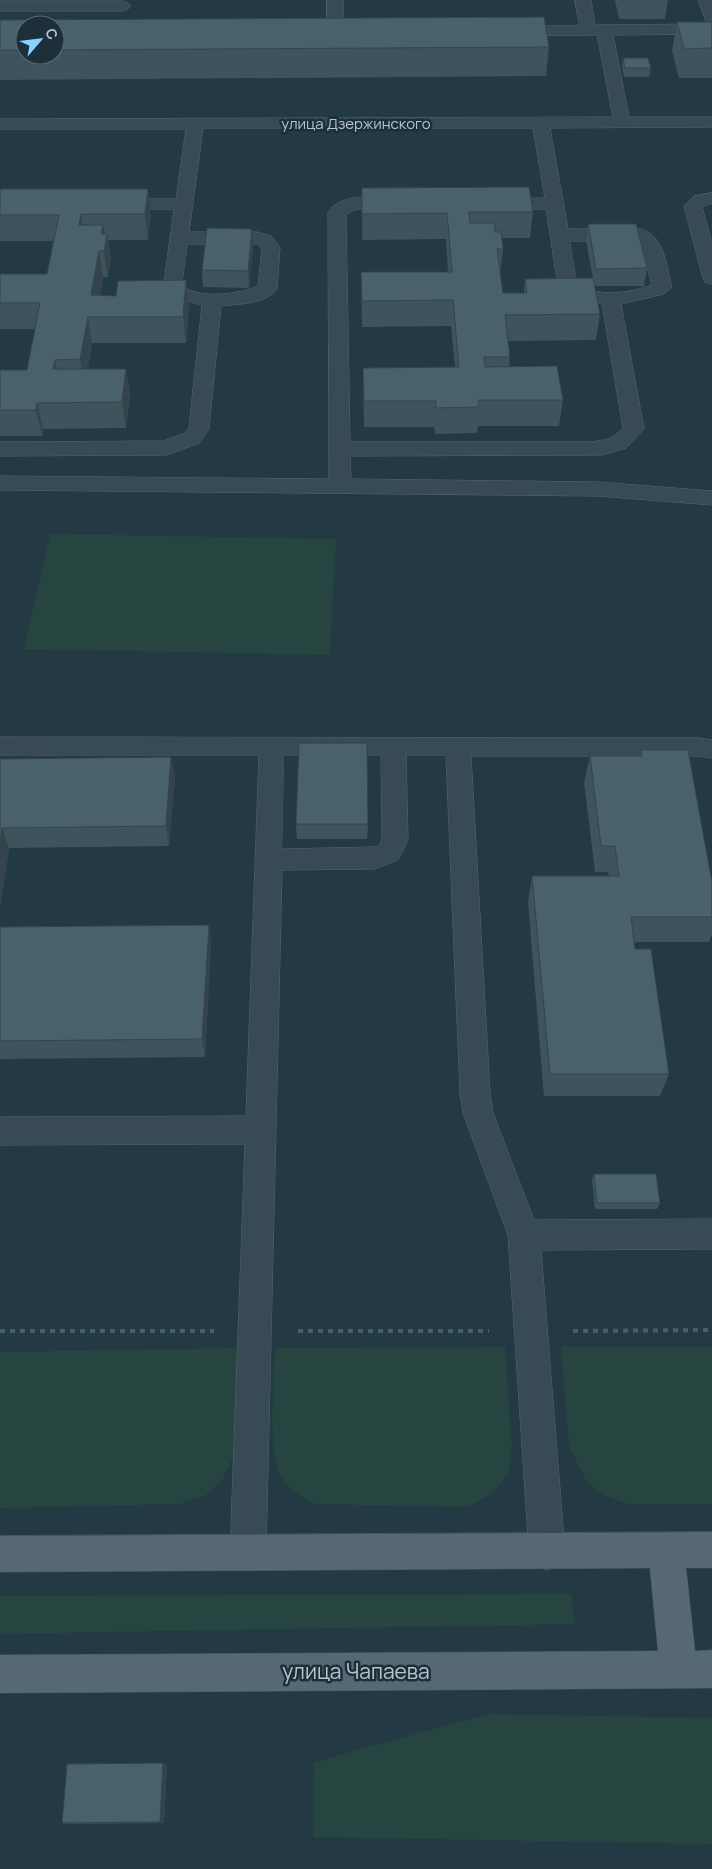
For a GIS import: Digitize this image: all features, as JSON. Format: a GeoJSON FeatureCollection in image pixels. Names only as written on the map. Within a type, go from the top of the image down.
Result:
{"type":"FeatureCollection","features":[{"type":"Feature","properties":{"kind":"main road"},"geometry":{"type":"LineString","coordinates":[[0,1554],[712,1550]]}},
{"type":"Feature","properties":{"kind":"main road"},"geometry":{"type":"LineString","coordinates":[[666,1551],[695,1669]]}},
{"type":"Feature","properties":{"kind":"main road","name":"улица Чапаева"},"geometry":{"type":"LineString","coordinates":[[0,1674],[695,1669]]}},
{"type":"Feature","properties":{"kind":"street"},"geometry":{"type":"LineString","coordinates":[[335,0],[335,31]]}},
{"type":"Feature","properties":{"kind":"street"},"geometry":{"type":"LineString","coordinates":[[583,0],[596,30],[622,122]]}},
{"type":"Feature","properties":{"kind":"street"},"geometry":{"type":"LineString","coordinates":[[708,4],[712,22]]}},
{"type":"Feature","properties":{"kind":"street"},"geometry":{"type":"LineString","coordinates":[[0,6],[123,6]]}},
{"type":"Feature","properties":{"kind":"street"},"geometry":{"type":"LineString","coordinates":[[491,31],[712,30]]}},
{"type":"Feature","properties":{"kind":"street"},"geometry":{"type":"LineString","coordinates":[[315,31],[354,31]]}},
{"type":"Feature","properties":{"kind":"street"},"geometry":{"type":"LineString","coordinates":[[541,122],[568,286],[577,292],[611,300],[657,290],[662,286],[650,241],[641,235],[560,236]]}},
{"type":"Feature","properties":{"kind":"street","name":"улица Дзержинского"},"geometry":{"type":"LineString","coordinates":[[0,124],[712,122]]}},
{"type":"Feature","properties":{"kind":"street"},"geometry":{"type":"LineString","coordinates":[[179,238],[257,238],[264,240],[271,247],[267,289],[256,295],[212,302],[175,289],[173,284],[179,238],[195,124]]}},
{"type":"Feature","properties":{"kind":"street"},"geometry":{"type":"LineString","coordinates":[[712,198],[700,200],[693,206],[712,278]]}},
{"type":"Feature","properties":{"kind":"street"},"geometry":{"type":"LineString","coordinates":[[476,204],[554,203]]}},
{"type":"Feature","properties":{"kind":"street"},"geometry":{"type":"LineString","coordinates":[[97,204],[184,204]]}},
{"type":"Feature","properties":{"kind":"street"},"geometry":{"type":"LineString","coordinates":[[340,488],[337,212],[340,207],[349,204],[417,204]]}},
{"type":"Feature","properties":{"kind":"street"},"geometry":{"type":"LineString","coordinates":[[340,450],[587,449],[608,448],[623,442],[634,428],[611,300]]}},
{"type":"Feature","properties":{"kind":"street"},"geometry":{"type":"LineString","coordinates":[[0,449],[166,448],[192,438],[199,429],[212,302]]}},
{"type":"Feature","properties":{"kind":"street"},"geometry":{"type":"LineString","coordinates":[[0,483],[340,488],[598,489],[712,498]]}},
{"type":"Feature","properties":{"kind":"street"},"geometry":{"type":"LineString","coordinates":[[0,746],[699,747],[712,749]]}},
{"type":"Feature","properties":{"kind":"street"},"geometry":{"type":"LineString","coordinates":[[248,1553],[272,746]]}},
{"type":"Feature","properties":{"kind":"street"},"geometry":{"type":"LineString","coordinates":[[458,746],[475,1093],[478,1112],[524,1235],[547,1552]]}},
{"type":"Feature","properties":{"kind":"street"},"geometry":{"type":"LineString","coordinates":[[269,860],[374,858],[389,853],[395,840],[393,747]]}},
{"type":"Feature","properties":{"kind":"street"},"geometry":{"type":"LineString","coordinates":[[0,1131],[261,1130]]}},
{"type":"Feature","properties":{"kind":"street"},"geometry":{"type":"LineString","coordinates":[[524,1235],[712,1234]]}},
{"type":"Feature","properties":{"kind":"path"},"geometry":{"type":"LineString","coordinates":[[0,1331],[712,1330]]}},
{"type":"Feature","properties":{"kind":"green space"},"geometry":{"type":"Polygon","coordinates":[[[50,534],[336,539],[330,655],[24,649],[50,534]]]}},
{"type":"Feature","properties":{"kind":"green space"},"geometry":{"type":"Polygon","coordinates":[[[505,1347],[512,1448],[508,1475],[490,1495],[467,1507],[313,1504],[291,1489],[281,1477],[274,1451],[273,1434],[275,1348],[505,1347]]]}},
{"type":"Feature","properties":{"kind":"green space"},"geometry":{"type":"Polygon","coordinates":[[[561,1347],[712,1347],[712,1504],[626,1504],[606,1496],[587,1482],[569,1446],[561,1347]]]}},
{"type":"Feature","properties":{"kind":"green space"},"geometry":{"type":"Polygon","coordinates":[[[238,1348],[233,1457],[223,1479],[206,1495],[179,1504],[0,1508],[0,1352],[238,1348]]]}},
{"type":"Feature","properties":{"kind":"green space"},"geometry":{"type":"Polygon","coordinates":[[[571,1594],[575,1624],[0,1634],[0,1596],[571,1594]]]}},
{"type":"Feature","properties":{"kind":"green space"},"geometry":{"type":"Polygon","coordinates":[[[488,1714],[712,1718],[712,1844],[313,1837],[314,1762],[488,1714]]]}},
{"type":"Feature","properties":{"kind":"building"},"geometry":{"type":"Polygon","coordinates":[[[544,17],[549,47],[65,50],[65,20],[544,17]]]}},
{"type":"Feature","properties":{"kind":"building"},"geometry":{"type":"Polygon","coordinates":[[[0,20],[15,20],[15,50],[0,50],[0,20]]]}},
{"type":"Feature","properties":{"kind":"building"},"geometry":{"type":"Polygon","coordinates":[[[677,22],[712,22],[712,48],[684,49],[677,22]]]}},
{"type":"Feature","properties":{"kind":"building"},"geometry":{"type":"Polygon","coordinates":[[[623,58],[648,58],[651,68],[625,68],[623,58]]]}},
{"type":"Feature","properties":{"kind":"building"},"geometry":{"type":"Polygon","coordinates":[[[529,187],[533,212],[469,212],[470,223],[494,223],[495,232],[501,232],[503,249],[497,249],[503,293],[527,293],[525,279],[593,278],[600,314],[505,315],[510,357],[484,357],[485,367],[557,366],[563,400],[478,400],[479,407],[436,408],[436,401],[364,401],[363,368],[459,367],[453,300],[362,301],[361,272],[452,272],[447,213],[362,214],[362,188],[529,187]]]}},
{"type":"Feature","properties":{"kind":"building"},"geometry":{"type":"Polygon","coordinates":[[[0,189],[148,189],[145,214],[81,214],[79,225],[103,225],[101,234],[107,234],[104,251],[99,251],[91,295],[116,296],[118,281],[186,280],[183,317],[88,317],[80,359],[55,360],[53,369],[126,369],[122,402],[37,403],[36,410],[0,410],[0,370],[27,370],[40,303],[0,303],[0,274],[47,274],[59,215],[0,215],[0,189]]]}},
{"type":"Feature","properties":{"kind":"building"},"geometry":{"type":"Polygon","coordinates":[[[588,224],[636,224],[647,268],[596,269],[588,224]]]}},
{"type":"Feature","properties":{"kind":"building"},"geometry":{"type":"Polygon","coordinates":[[[207,228],[252,229],[248,271],[202,270],[207,228]]]}},
{"type":"Feature","properties":{"kind":"building"},"geometry":{"type":"Polygon","coordinates":[[[299,743],[367,743],[368,824],[296,824],[299,743]]]}},
{"type":"Feature","properties":{"kind":"building"},"geometry":{"type":"Polygon","coordinates":[[[641,750],[688,750],[712,882],[712,917],[631,917],[635,949],[651,949],[669,1074],[550,1074],[532,876],[619,876],[615,846],[601,846],[590,756],[642,756],[641,750]]]}},
{"type":"Feature","properties":{"kind":"building"},"geometry":{"type":"Polygon","coordinates":[[[171,757],[166,826],[2,828],[0,843],[0,759],[171,757]]]}},
{"type":"Feature","properties":{"kind":"building"},"geometry":{"type":"Polygon","coordinates":[[[209,925],[202,1039],[0,1041],[0,927],[209,925]]]}},
{"type":"Feature","properties":{"kind":"building"},"geometry":{"type":"Polygon","coordinates":[[[594,1174],[656,1174],[660,1203],[597,1203],[594,1174]]]}},
{"type":"Feature","properties":{"kind":"building"},"geometry":{"type":"Polygon","coordinates":[[[163,1763],[160,1822],[62,1823],[67,1764],[163,1763]]]}}]}
